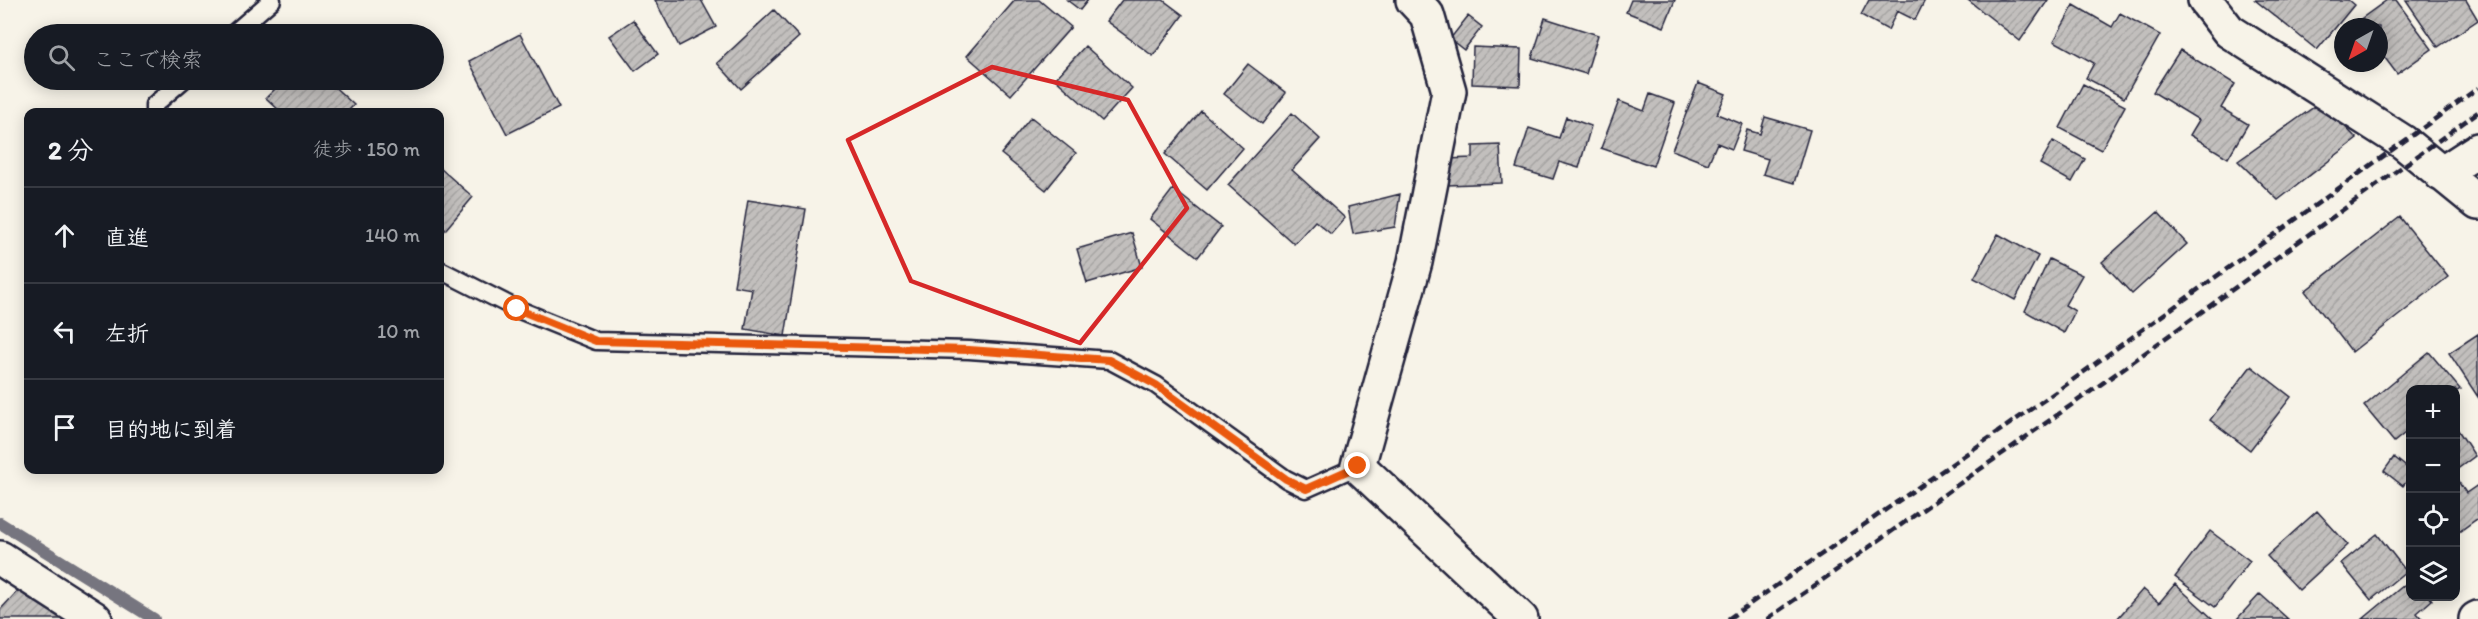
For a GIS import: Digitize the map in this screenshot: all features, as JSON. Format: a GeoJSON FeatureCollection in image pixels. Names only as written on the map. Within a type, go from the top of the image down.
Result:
{"type":"FeatureCollection","features":[{"type":"Feature","properties":{"kind":"street"},"geometry":{"type":"LineString","coordinates":[[1413,0],[1427,15],[1449,91],[1415,262],[1358,466],[1521,619]]}},
{"type":"Feature","properties":{"kind":"street"},"geometry":{"type":"LineString","coordinates":[[2205,0],[2229,32],[2403,142],[2478,203]]}},
{"type":"Feature","properties":{"kind":"street"},"geometry":{"type":"LineString","coordinates":[[2441,174],[2478,150]]}},
{"type":"Feature","properties":{"kind":"street"},"geometry":{"type":"LineString","coordinates":[[0,558],[95,619]]}},
{"type":"Feature","properties":{"kind":"lane"},"geometry":{"type":"LineString","coordinates":[[244,24],[272,0]]}},
{"type":"Feature","properties":{"kind":"lane"},"geometry":{"type":"LineString","coordinates":[[154,108],[154,105],[171,90]]}},
{"type":"Feature","properties":{"kind":"lane"},"geometry":{"type":"LineString","coordinates":[[444,272],[517,309],[596,341],[969,350],[1109,360],[1156,385],[1286,479],[1306,489],[1358,466]]}},
{"type":"Feature","properties":{"kind":"highlighted area"},"geometry":{"type":"Polygon","coordinates":[[[992,67],[1128,100],[1187,208],[1080,343],[911,281],[848,140],[992,67]]]}},
{"type":"Feature","properties":{"kind":"building"},"geometry":{"type":"Polygon","coordinates":[[[655,0],[701,0],[716,27],[679,46],[655,0]]]}},
{"type":"Feature","properties":{"kind":"building"},"geometry":{"type":"Polygon","coordinates":[[[1015,0],[1039,0],[1071,27],[1011,95],[967,56],[1015,0]]]}},
{"type":"Feature","properties":{"kind":"building"},"geometry":{"type":"Polygon","coordinates":[[[1067,0],[1088,0],[1080,10],[1067,0]]]}},
{"type":"Feature","properties":{"kind":"building"},"geometry":{"type":"Polygon","coordinates":[[[1122,0],[1163,0],[1183,15],[1153,56],[1106,21],[1122,0]]]}},
{"type":"Feature","properties":{"kind":"building"},"geometry":{"type":"Polygon","coordinates":[[[1631,0],[1675,0],[1664,27],[1626,12],[1631,0]]]}},
{"type":"Feature","properties":{"kind":"building"},"geometry":{"type":"Polygon","coordinates":[[[1869,0],[1925,0],[1915,20],[1897,11],[1888,30],[1861,15],[1869,0]]]}},
{"type":"Feature","properties":{"kind":"building"},"geometry":{"type":"Polygon","coordinates":[[[1968,0],[2048,0],[2020,41],[1968,0]]]}},
{"type":"Feature","properties":{"kind":"building"},"geometry":{"type":"Polygon","coordinates":[[[2255,0],[2348,0],[2354,5],[2343,18],[2334,18],[2334,29],[2317,50],[2255,0]]]}},
{"type":"Feature","properties":{"kind":"building"},"geometry":{"type":"Polygon","coordinates":[[[2387,0],[2396,0],[2432,49],[2397,74],[2388,62],[2388,18],[2362,18],[2387,0]]]}},
{"type":"Feature","properties":{"kind":"building"},"geometry":{"type":"Polygon","coordinates":[[[2406,0],[2466,0],[2478,20],[2438,47],[2406,0]]]}},
{"type":"Feature","properties":{"kind":"building"},"geometry":{"type":"Polygon","coordinates":[[[2074,5],[2112,27],[2120,13],[2160,35],[2124,98],[2086,78],[2094,63],[2054,41],[2074,5]]]}},
{"type":"Feature","properties":{"kind":"building"},"geometry":{"type":"Polygon","coordinates":[[[774,10],[799,37],[741,89],[717,63],[774,10]]]}},
{"type":"Feature","properties":{"kind":"building"},"geometry":{"type":"Polygon","coordinates":[[[1468,16],[1482,27],[1464,50],[1450,39],[1468,16]]]}},
{"type":"Feature","properties":{"kind":"building"},"geometry":{"type":"Polygon","coordinates":[[[1545,18],[1598,35],[1586,74],[1532,58],[1545,18]]]}},
{"type":"Feature","properties":{"kind":"building"},"geometry":{"type":"Polygon","coordinates":[[[633,20],[658,54],[635,71],[609,36],[633,20]]]}},
{"type":"Feature","properties":{"kind":"building"},"geometry":{"type":"Polygon","coordinates":[[[520,34],[559,108],[507,134],[469,61],[520,34]]]}},
{"type":"Feature","properties":{"kind":"building"},"geometry":{"type":"Polygon","coordinates":[[[1085,46],[1132,88],[1102,121],[1055,79],[1085,46]]]}},
{"type":"Feature","properties":{"kind":"building"},"geometry":{"type":"Polygon","coordinates":[[[1473,47],[1521,49],[1520,86],[1472,84],[1473,47]]]}},
{"type":"Feature","properties":{"kind":"building"},"geometry":{"type":"Polygon","coordinates":[[[2180,50],[2235,84],[2221,108],[2248,124],[2228,158],[2190,135],[2199,120],[2153,92],[2180,50]]]}},
{"type":"Feature","properties":{"kind":"building"},"geometry":{"type":"Polygon","coordinates":[[[1248,64],[1286,93],[1262,124],[1224,94],[1248,64]]]}},
{"type":"Feature","properties":{"kind":"building"},"geometry":{"type":"Polygon","coordinates":[[[1698,83],[1726,94],[1717,114],[1742,124],[1732,149],[1717,143],[1708,164],[1672,150],[1698,83]]]}},
{"type":"Feature","properties":{"kind":"building"},"geometry":{"type":"Polygon","coordinates":[[[2083,84],[2125,106],[2101,150],[2060,128],[2083,84]]]}},
{"type":"Feature","properties":{"kind":"building"},"geometry":{"type":"Polygon","coordinates":[[[274,90],[338,90],[354,105],[351,108],[277,108],[266,98],[274,90]]]}},
{"type":"Feature","properties":{"kind":"building"},"geometry":{"type":"Polygon","coordinates":[[[1650,94],[1675,103],[1653,166],[1601,148],[1619,101],[1644,111],[1650,94]]]}},
{"type":"Feature","properties":{"kind":"building"},"geometry":{"type":"Polygon","coordinates":[[[2321,102],[2357,139],[2278,200],[2238,161],[2321,102]]]}},
{"type":"Feature","properties":{"kind":"building"},"geometry":{"type":"Polygon","coordinates":[[[1201,111],[1243,148],[1207,190],[1165,154],[1201,111]]]}},
{"type":"Feature","properties":{"kind":"building"},"geometry":{"type":"Polygon","coordinates":[[[1292,113],[1320,139],[1292,170],[1345,218],[1331,234],[1315,221],[1294,244],[1228,185],[1292,113]]]}},
{"type":"Feature","properties":{"kind":"building"},"geometry":{"type":"Polygon","coordinates":[[[1031,117],[1076,153],[1046,190],[1001,154],[1031,117]]]}},
{"type":"Feature","properties":{"kind":"building"},"geometry":{"type":"Polygon","coordinates":[[[1566,117],[1591,126],[1579,168],[1559,162],[1553,179],[1516,168],[1529,128],[1559,138],[1566,117]]]}},
{"type":"Feature","properties":{"kind":"building"},"geometry":{"type":"Polygon","coordinates":[[[1765,117],[1810,130],[1794,183],[1763,174],[1768,159],[1741,151],[1747,130],[1760,134],[1765,117]]]}},
{"type":"Feature","properties":{"kind":"building"},"geometry":{"type":"Polygon","coordinates":[[[2053,141],[2085,159],[2072,182],[2040,164],[2053,141]]]}},
{"type":"Feature","properties":{"kind":"building"},"geometry":{"type":"Polygon","coordinates":[[[1500,145],[1502,183],[1447,185],[1445,159],[1473,158],[1473,146],[1500,145]]]}},
{"type":"Feature","properties":{"kind":"building"},"geometry":{"type":"Polygon","coordinates":[[[444,172],[473,197],[444,231],[444,172]]]}},
{"type":"Feature","properties":{"kind":"building"},"geometry":{"type":"Polygon","coordinates":[[[1173,189],[1221,227],[1198,257],[1150,219],[1173,189]]]}},
{"type":"Feature","properties":{"kind":"building"},"geometry":{"type":"Polygon","coordinates":[[[1400,194],[1395,227],[1353,234],[1348,207],[1400,194]]]}},
{"type":"Feature","properties":{"kind":"building"},"geometry":{"type":"Polygon","coordinates":[[[748,200],[806,209],[785,336],[745,329],[752,289],[734,286],[748,200]]]}},
{"type":"Feature","properties":{"kind":"building"},"geometry":{"type":"Polygon","coordinates":[[[2158,212],[2187,244],[2132,294],[2102,262],[2158,212]]]}},
{"type":"Feature","properties":{"kind":"building"},"geometry":{"type":"Polygon","coordinates":[[[2400,217],[2448,277],[2352,352],[2305,291],[2400,217]]]}},
{"type":"Feature","properties":{"kind":"building"},"geometry":{"type":"Polygon","coordinates":[[[1132,233],[1142,267],[1087,283],[1077,249],[1132,233]]]}},
{"type":"Feature","properties":{"kind":"building"},"geometry":{"type":"Polygon","coordinates":[[[1998,234],[2038,256],[2015,300],[1974,278],[1998,234]]]}},
{"type":"Feature","properties":{"kind":"building"},"geometry":{"type":"Polygon","coordinates":[[[2049,259],[2082,275],[2065,305],[2075,311],[2064,333],[2025,311],[2049,259]]]}},
{"type":"Feature","properties":{"kind":"building"},"geometry":{"type":"Polygon","coordinates":[[[2478,334],[2478,397],[2449,353],[2478,334]]]}},
{"type":"Feature","properties":{"kind":"building"},"geometry":{"type":"Polygon","coordinates":[[[2429,352],[2457,385],[2406,385],[2406,432],[2394,442],[2364,406],[2429,352]]]}},
{"type":"Feature","properties":{"kind":"building"},"geometry":{"type":"Polygon","coordinates":[[[2251,366],[2291,397],[2250,450],[2210,420],[2251,366]]]}},
{"type":"Feature","properties":{"kind":"building"},"geometry":{"type":"Polygon","coordinates":[[[2460,433],[2475,456],[2460,467],[2460,433]]]}},
{"type":"Feature","properties":{"kind":"building"},"geometry":{"type":"Polygon","coordinates":[[[2394,457],[2406,467],[2406,482],[2403,486],[2384,471],[2394,457]]]}},
{"type":"Feature","properties":{"kind":"building"},"geometry":{"type":"Polygon","coordinates":[[[2460,484],[2466,493],[2478,485],[2478,518],[2460,531],[2460,484]]]}},
{"type":"Feature","properties":{"kind":"building"},"geometry":{"type":"Polygon","coordinates":[[[2317,511],[2348,545],[2299,590],[2267,556],[2317,511]]]}},
{"type":"Feature","properties":{"kind":"building"},"geometry":{"type":"Polygon","coordinates":[[[2210,531],[2250,561],[2215,607],[2175,577],[2210,531]]]}},
{"type":"Feature","properties":{"kind":"building"},"geometry":{"type":"Polygon","coordinates":[[[2377,534],[2406,571],[2371,600],[2341,563],[2377,534]]]}},
{"type":"Feature","properties":{"kind":"building"},"geometry":{"type":"Polygon","coordinates":[[[25,583],[63,618],[0,619],[0,610],[25,583]]]}},
{"type":"Feature","properties":{"kind":"building"},"geometry":{"type":"Polygon","coordinates":[[[2406,583],[2406,601],[2431,601],[2417,613],[2422,619],[2363,619],[2406,583]]]}},
{"type":"Feature","properties":{"kind":"building"},"geometry":{"type":"Polygon","coordinates":[[[2175,584],[2213,619],[2117,619],[2143,589],[2159,603],[2175,584]]]}},
{"type":"Feature","properties":{"kind":"building"},"geometry":{"type":"Polygon","coordinates":[[[2260,594],[2288,619],[2237,619],[2260,594]]]}},
{"type":"Feature","properties":{"kind":"waterway"},"geometry":{"type":"LineString","coordinates":[[0,523],[154,619]]}},
{"type":"Feature","properties":{"kind":"railway"},"geometry":{"type":"LineString","coordinates":[[1728,619],[2060,389],[2478,88]]}},
{"type":"Feature","properties":{"kind":"railway"},"geometry":{"type":"LineString","coordinates":[[1767,619],[2117,373],[2478,112]]}},
{"type":"Feature","properties":{"kind":"route"},"geometry":{"type":"LineString","coordinates":[[517,309],[596,341],[969,350],[1109,360],[1156,385],[1286,479],[1306,489],[1358,466]]}}]}
